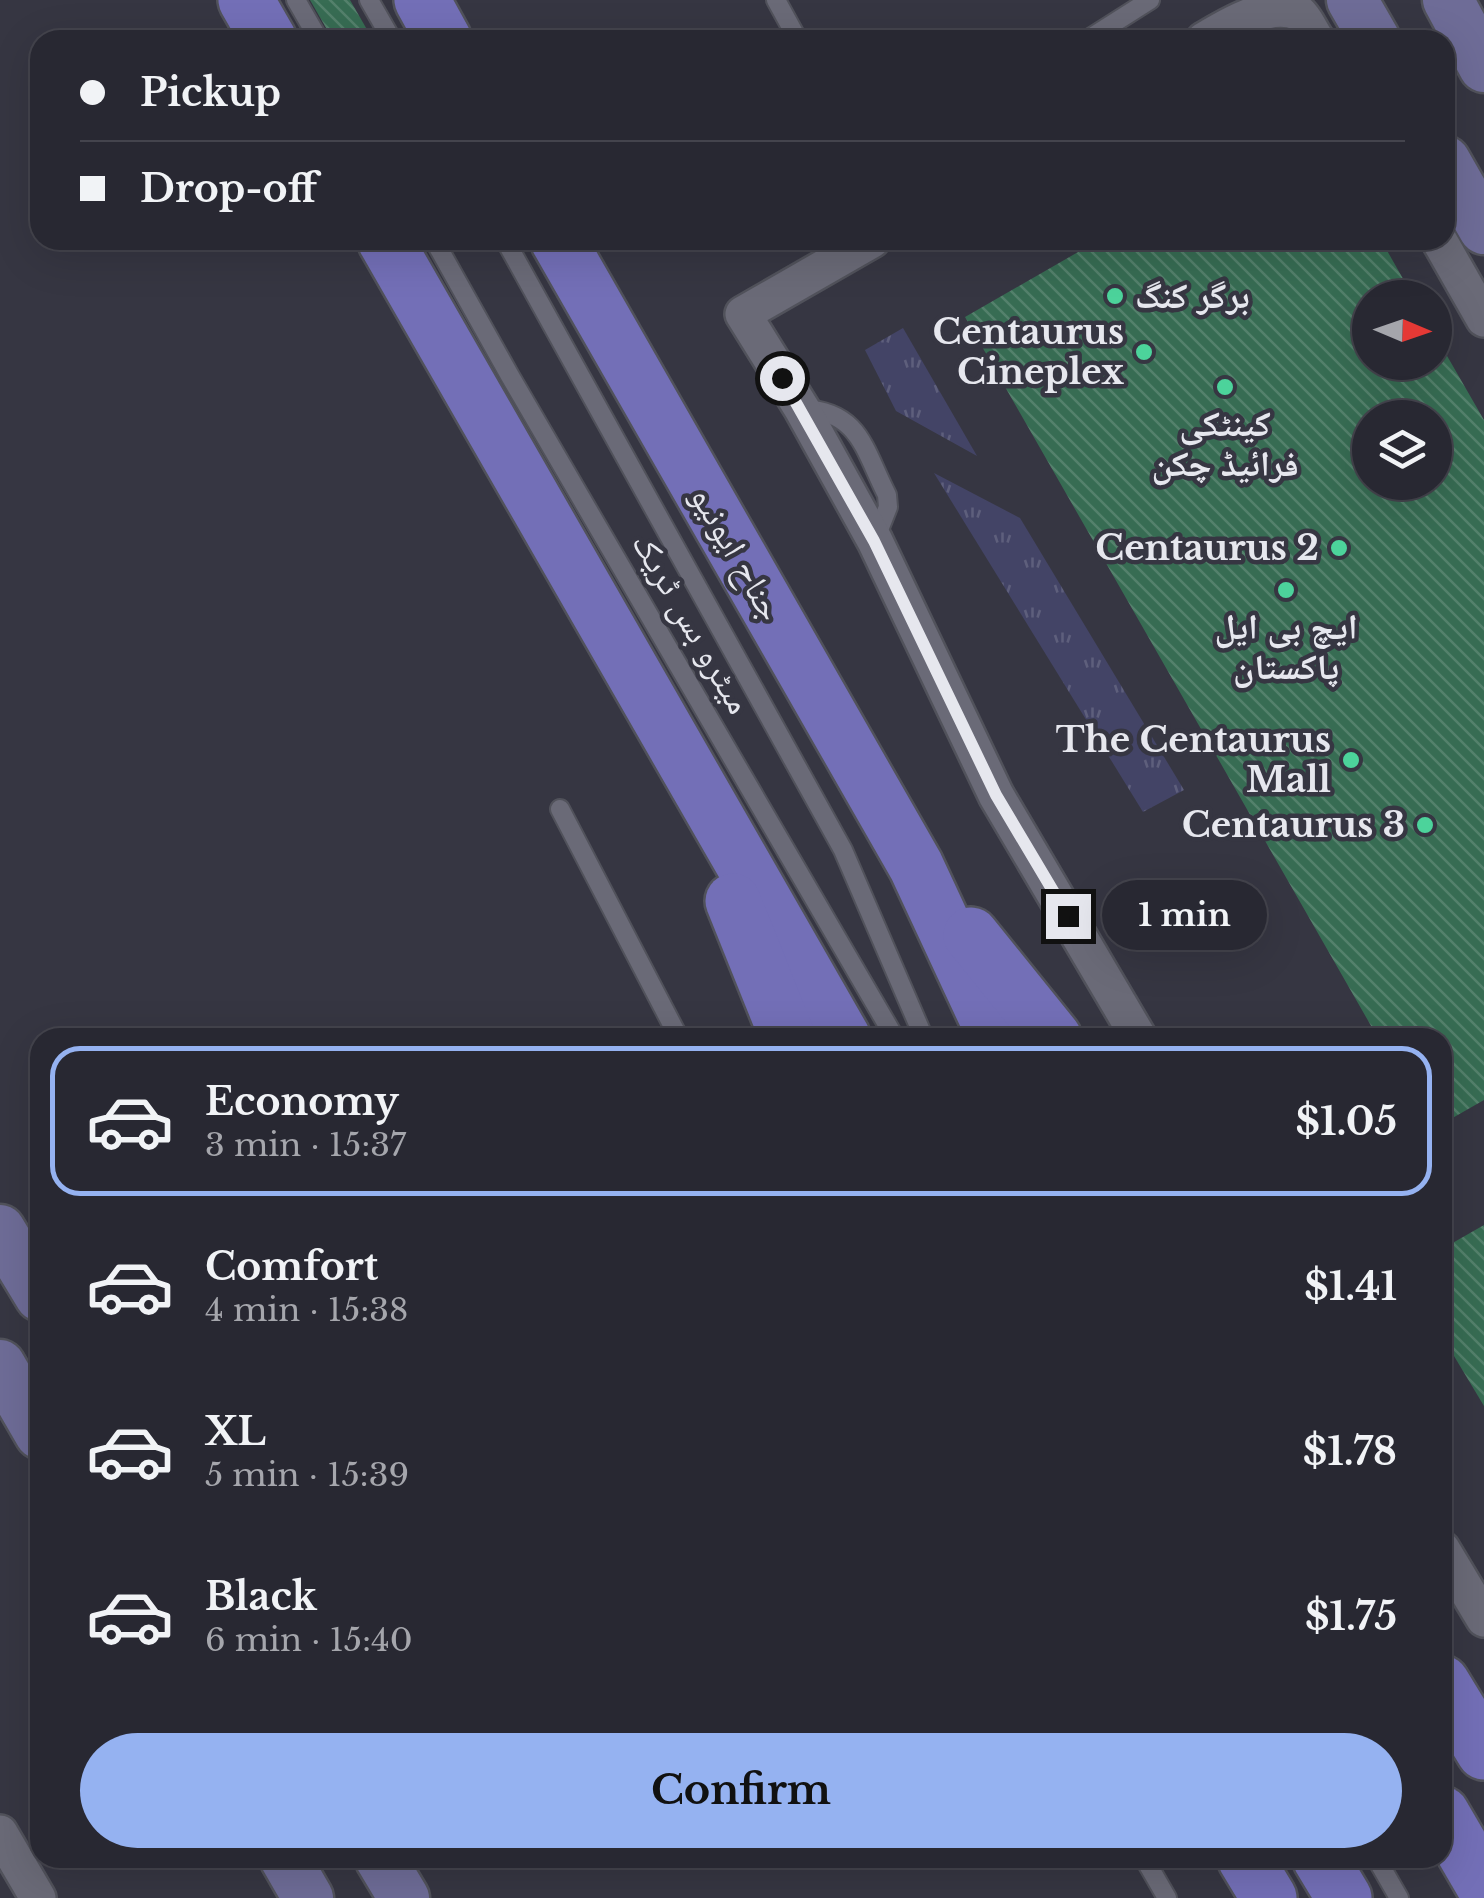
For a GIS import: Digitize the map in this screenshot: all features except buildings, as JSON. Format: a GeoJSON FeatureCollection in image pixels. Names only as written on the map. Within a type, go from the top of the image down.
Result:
{"type":"FeatureCollection","features":[{"type":"Feature","properties":{"kind":"main road"},"geometry":{"type":"LineString","coordinates":[[246,0],[263,30]]}},
{"type":"Feature","properties":{"kind":"main road"},"geometry":{"type":"LineString","coordinates":[[422,0],[438,30]]}},
{"type":"Feature","properties":{"kind":"main road"},"geometry":{"type":"LineString","coordinates":[[1352,0],[1370,30]]}},
{"type":"Feature","properties":{"kind":"main road"},"geometry":{"type":"LineString","coordinates":[[1448,0],[1484,67]]}},
{"type":"Feature","properties":{"kind":"main road"},"geometry":{"type":"LineString","coordinates":[[1455,178],[1484,229]]}},
{"type":"Feature","properties":{"kind":"main road"},"geometry":{"type":"LineString","coordinates":[[391,250],[837,1028]]}},
{"type":"Feature","properties":{"kind":"main road","name":"جناح ایونیو"},"geometry":{"type":"LineString","coordinates":[[564,250],[916,866]]}},
{"type":"Feature","properties":{"kind":"main road"},"geometry":{"type":"LineString","coordinates":[[647,692],[784,1028]]}},
{"type":"Feature","properties":{"kind":"main road"},"geometry":{"type":"LineString","coordinates":[[916,866],[991,1028]]}},
{"type":"Feature","properties":{"kind":"main road"},"geometry":{"type":"LineString","coordinates":[[916,866],[1046,1028]]}},
{"type":"Feature","properties":{"kind":"main road"},"geometry":{"type":"LineString","coordinates":[[0,1230],[30,1280]]}},
{"type":"Feature","properties":{"kind":"main road"},"geometry":{"type":"LineString","coordinates":[[0,1365],[30,1417]]}},
{"type":"Feature","properties":{"kind":"main road"},"geometry":{"type":"LineString","coordinates":[[1452,1699],[1484,1752]]}},
{"type":"Feature","properties":{"kind":"main road"},"geometry":{"type":"LineString","coordinates":[[1452,1831],[1484,1886]]}},
{"type":"Feature","properties":{"kind":"main road"},"geometry":{"type":"LineString","coordinates":[[290,1868],[308,1898]]}},
{"type":"Feature","properties":{"kind":"main road"},"geometry":{"type":"LineString","coordinates":[[386,1868],[404,1898]]}},
{"type":"Feature","properties":{"kind":"main road"},"geometry":{"type":"LineString","coordinates":[[1251,1868],[1269,1898]]}},
{"type":"Feature","properties":{"kind":"main road"},"geometry":{"type":"LineString","coordinates":[[1326,1868],[1344,1898]]}},
{"type":"Feature","properties":{"kind":"street"},"geometry":{"type":"LineString","coordinates":[[1217,30],[1250,5],[1274,4],[1298,12],[1310,30]]}},
{"type":"Feature","properties":{"kind":"street"},"geometry":{"type":"LineString","coordinates":[[850,250],[742,314],[802,409],[874,541],[996,795],[1133,1028]]}},
{"type":"Feature","properties":{"kind":"street"},"geometry":{"type":"LineString","coordinates":[[1445,250],[1484,320]]}},
{"type":"Feature","properties":{"kind":"street"},"geometry":{"type":"LineString","coordinates":[[1452,1566],[1484,1619]]}},
{"type":"Feature","properties":{"kind":"street"},"geometry":{"type":"LineString","coordinates":[[0,1833],[38,1898]]}},
{"type":"Feature","properties":{"kind":"lane"},"geometry":{"type":"LineString","coordinates":[[296,0],[313,30]]}},
{"type":"Feature","properties":{"kind":"lane"},"geometry":{"type":"LineString","coordinates":[[369,0],[386,30]]}},
{"type":"Feature","properties":{"kind":"lane"},"geometry":{"type":"LineString","coordinates":[[776,0],[792,30]]}},
{"type":"Feature","properties":{"kind":"lane"},"geometry":{"type":"LineString","coordinates":[[1103,30],[1150,0]]}},
{"type":"Feature","properties":{"kind":"lane","name":"میٹرو بس ٹریک"},"geometry":{"type":"LineString","coordinates":[[440,250],[890,1028]]}},
{"type":"Feature","properties":{"kind":"lane","name":"میٹرو بس ٹریک"},"geometry":{"type":"LineString","coordinates":[[510,250],[843,850],[920,1028]]}},
{"type":"Feature","properties":{"kind":"lane"},"geometry":{"type":"LineString","coordinates":[[560,809],[674,1028]]}},
{"type":"Feature","properties":{"kind":"lane"},"geometry":{"type":"LineString","coordinates":[[1150,1868],[1168,1898]]}},
{"type":"Feature","properties":{"kind":"lane"},"geometry":{"type":"LineString","coordinates":[[1382,1868],[1399,1898]]}},
{"type":"Feature","properties":{"kind":"green space"},"geometry":{"type":"Polygon","coordinates":[[[903,328],[977,456],[896,411],[865,350],[903,328]]]}},
{"type":"Feature","properties":{"kind":"green space"},"geometry":{"type":"Polygon","coordinates":[[[934,473],[1020,518],[1184,790],[1143,812],[934,473]]]}},
{"type":"Feature","properties":{"kind":"place","name":"برگر کنگ"},"geometry":{"type":"Point","coordinates":[1115,296]}},
{"type":"Feature","properties":{"kind":"place","name":"Centaurus Cineplex"},"geometry":{"type":"Point","coordinates":[1144,352]}},
{"type":"Feature","properties":{"kind":"place","name":"کینٹکی فرائیڈ چکن"},"geometry":{"type":"Point","coordinates":[1225,387]}},
{"type":"Feature","properties":{"kind":"place","name":"Centaurus 2"},"geometry":{"type":"Point","coordinates":[1339,548]}},
{"type":"Feature","properties":{"kind":"place","name":"ایچ بی ایل پاکستان"},"geometry":{"type":"Point","coordinates":[1286,590]}},
{"type":"Feature","properties":{"kind":"place","name":"The Centaurus Mall"},"geometry":{"type":"Point","coordinates":[1351,760]}},
{"type":"Feature","properties":{"kind":"place","name":"Centaurus 3"},"geometry":{"type":"Point","coordinates":[1425,825]}},
{"type":"Feature","properties":{"kind":"route"},"geometry":{"type":"LineString","coordinates":[[782,378],[874,541],[996,795],[1068,916]]}}]}
